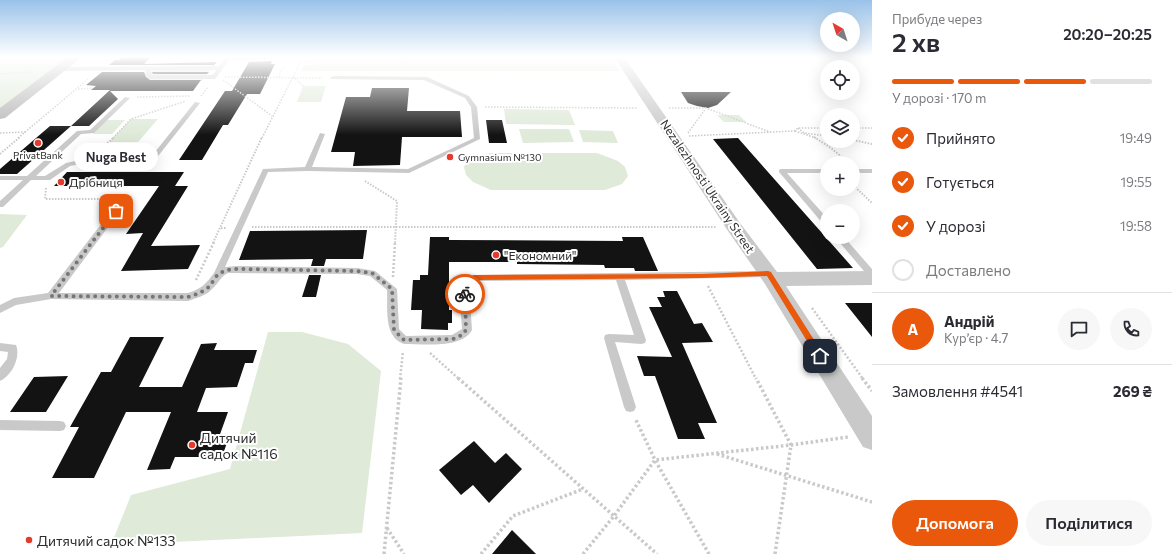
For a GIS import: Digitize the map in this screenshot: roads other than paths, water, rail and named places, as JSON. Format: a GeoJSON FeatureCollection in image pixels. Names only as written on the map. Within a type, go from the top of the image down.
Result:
{"type":"FeatureCollection","features":[{"type":"Feature","properties":{"kind":"street"},"geometry":{"type":"LineString","coordinates":[[0,115],[42,83]]}},
{"type":"Feature","properties":{"kind":"street","name":"Nezalezhnosti Ukrainy Street"},"geometry":{"type":"LineString","coordinates":[[637,83],[734,227],[770,276],[870,436]]}},
{"type":"Feature","properties":{"kind":"street"},"geometry":{"type":"LineString","coordinates":[[770,276],[872,278]]}},
{"type":"Feature","properties":{"kind":"lane"},"geometry":{"type":"LineString","coordinates":[[0,309],[14,302],[51,296],[188,297],[200,293],[209,287],[218,274],[264,170],[308,169],[409,171],[477,140],[474,107],[467,97],[436,83]]}},
{"type":"Feature","properties":{"kind":"lane"},"geometry":{"type":"LineString","coordinates":[[0,204],[78,132],[92,132],[127,98]]}},
{"type":"Feature","properties":{"kind":"lane"},"geometry":{"type":"LineString","coordinates":[[0,178],[47,178],[68,164],[89,160],[153,159],[197,103]]}},
{"type":"Feature","properties":{"kind":"lane"},"geometry":{"type":"LineString","coordinates":[[308,169],[322,134]]}},
{"type":"Feature","properties":{"kind":"lane"},"geometry":{"type":"LineString","coordinates":[[820,171],[781,171],[820,215]]}},
{"type":"Feature","properties":{"kind":"lane"},"geometry":{"type":"LineString","coordinates":[[860,171],[872,171]]}},
{"type":"Feature","properties":{"kind":"lane"},"geometry":{"type":"LineString","coordinates":[[51,296],[125,199]]}},
{"type":"Feature","properties":{"kind":"lane"},"geometry":{"type":"LineString","coordinates":[[845,244],[872,274]]}},
{"type":"Feature","properties":{"kind":"lane"},"geometry":{"type":"LineString","coordinates":[[218,274],[227,270],[237,269],[357,271],[372,273],[392,289],[394,330],[404,340],[453,339],[462,335],[466,330],[464,287],[467,282],[474,278],[770,276]]}},
{"type":"Feature","properties":{"kind":"lane"},"geometry":{"type":"LineString","coordinates":[[620,277],[641,340],[609,338],[630,407]]}},
{"type":"Feature","properties":{"kind":"lane"},"geometry":{"type":"LineString","coordinates":[[0,347],[12,348],[14,352],[13,358],[0,376]]}},
{"type":"Feature","properties":{"kind":"lane"},"geometry":{"type":"LineString","coordinates":[[0,425],[60,426]]}},
{"type":"Feature","properties":{"kind":"place","name":"PrivatBank"},"geometry":{"type":"Point","coordinates":[38,143]}},
{"type":"Feature","properties":{"kind":"place","name":"Gymnasium №130"},"geometry":{"type":"Point","coordinates":[450,157]}},
{"type":"Feature","properties":{"kind":"place","name":"Дрібниця"},"geometry":{"type":"Point","coordinates":[61,182]}},
{"type":"Feature","properties":{"kind":"place","name":"Nuga Best"},"geometry":{"type":"Point","coordinates":[116,211]}},
{"type":"Feature","properties":{"kind":"place","name":"\"Економний\""},"geometry":{"type":"Point","coordinates":[496,255]}},
{"type":"Feature","properties":{"kind":"place","name":"Дитячий садок №116"},"geometry":{"type":"Point","coordinates":[192,445]}},
{"type":"Feature","properties":{"kind":"place","name":"Дитячий садок №133"},"geometry":{"type":"Point","coordinates":[29,540]}}]}
